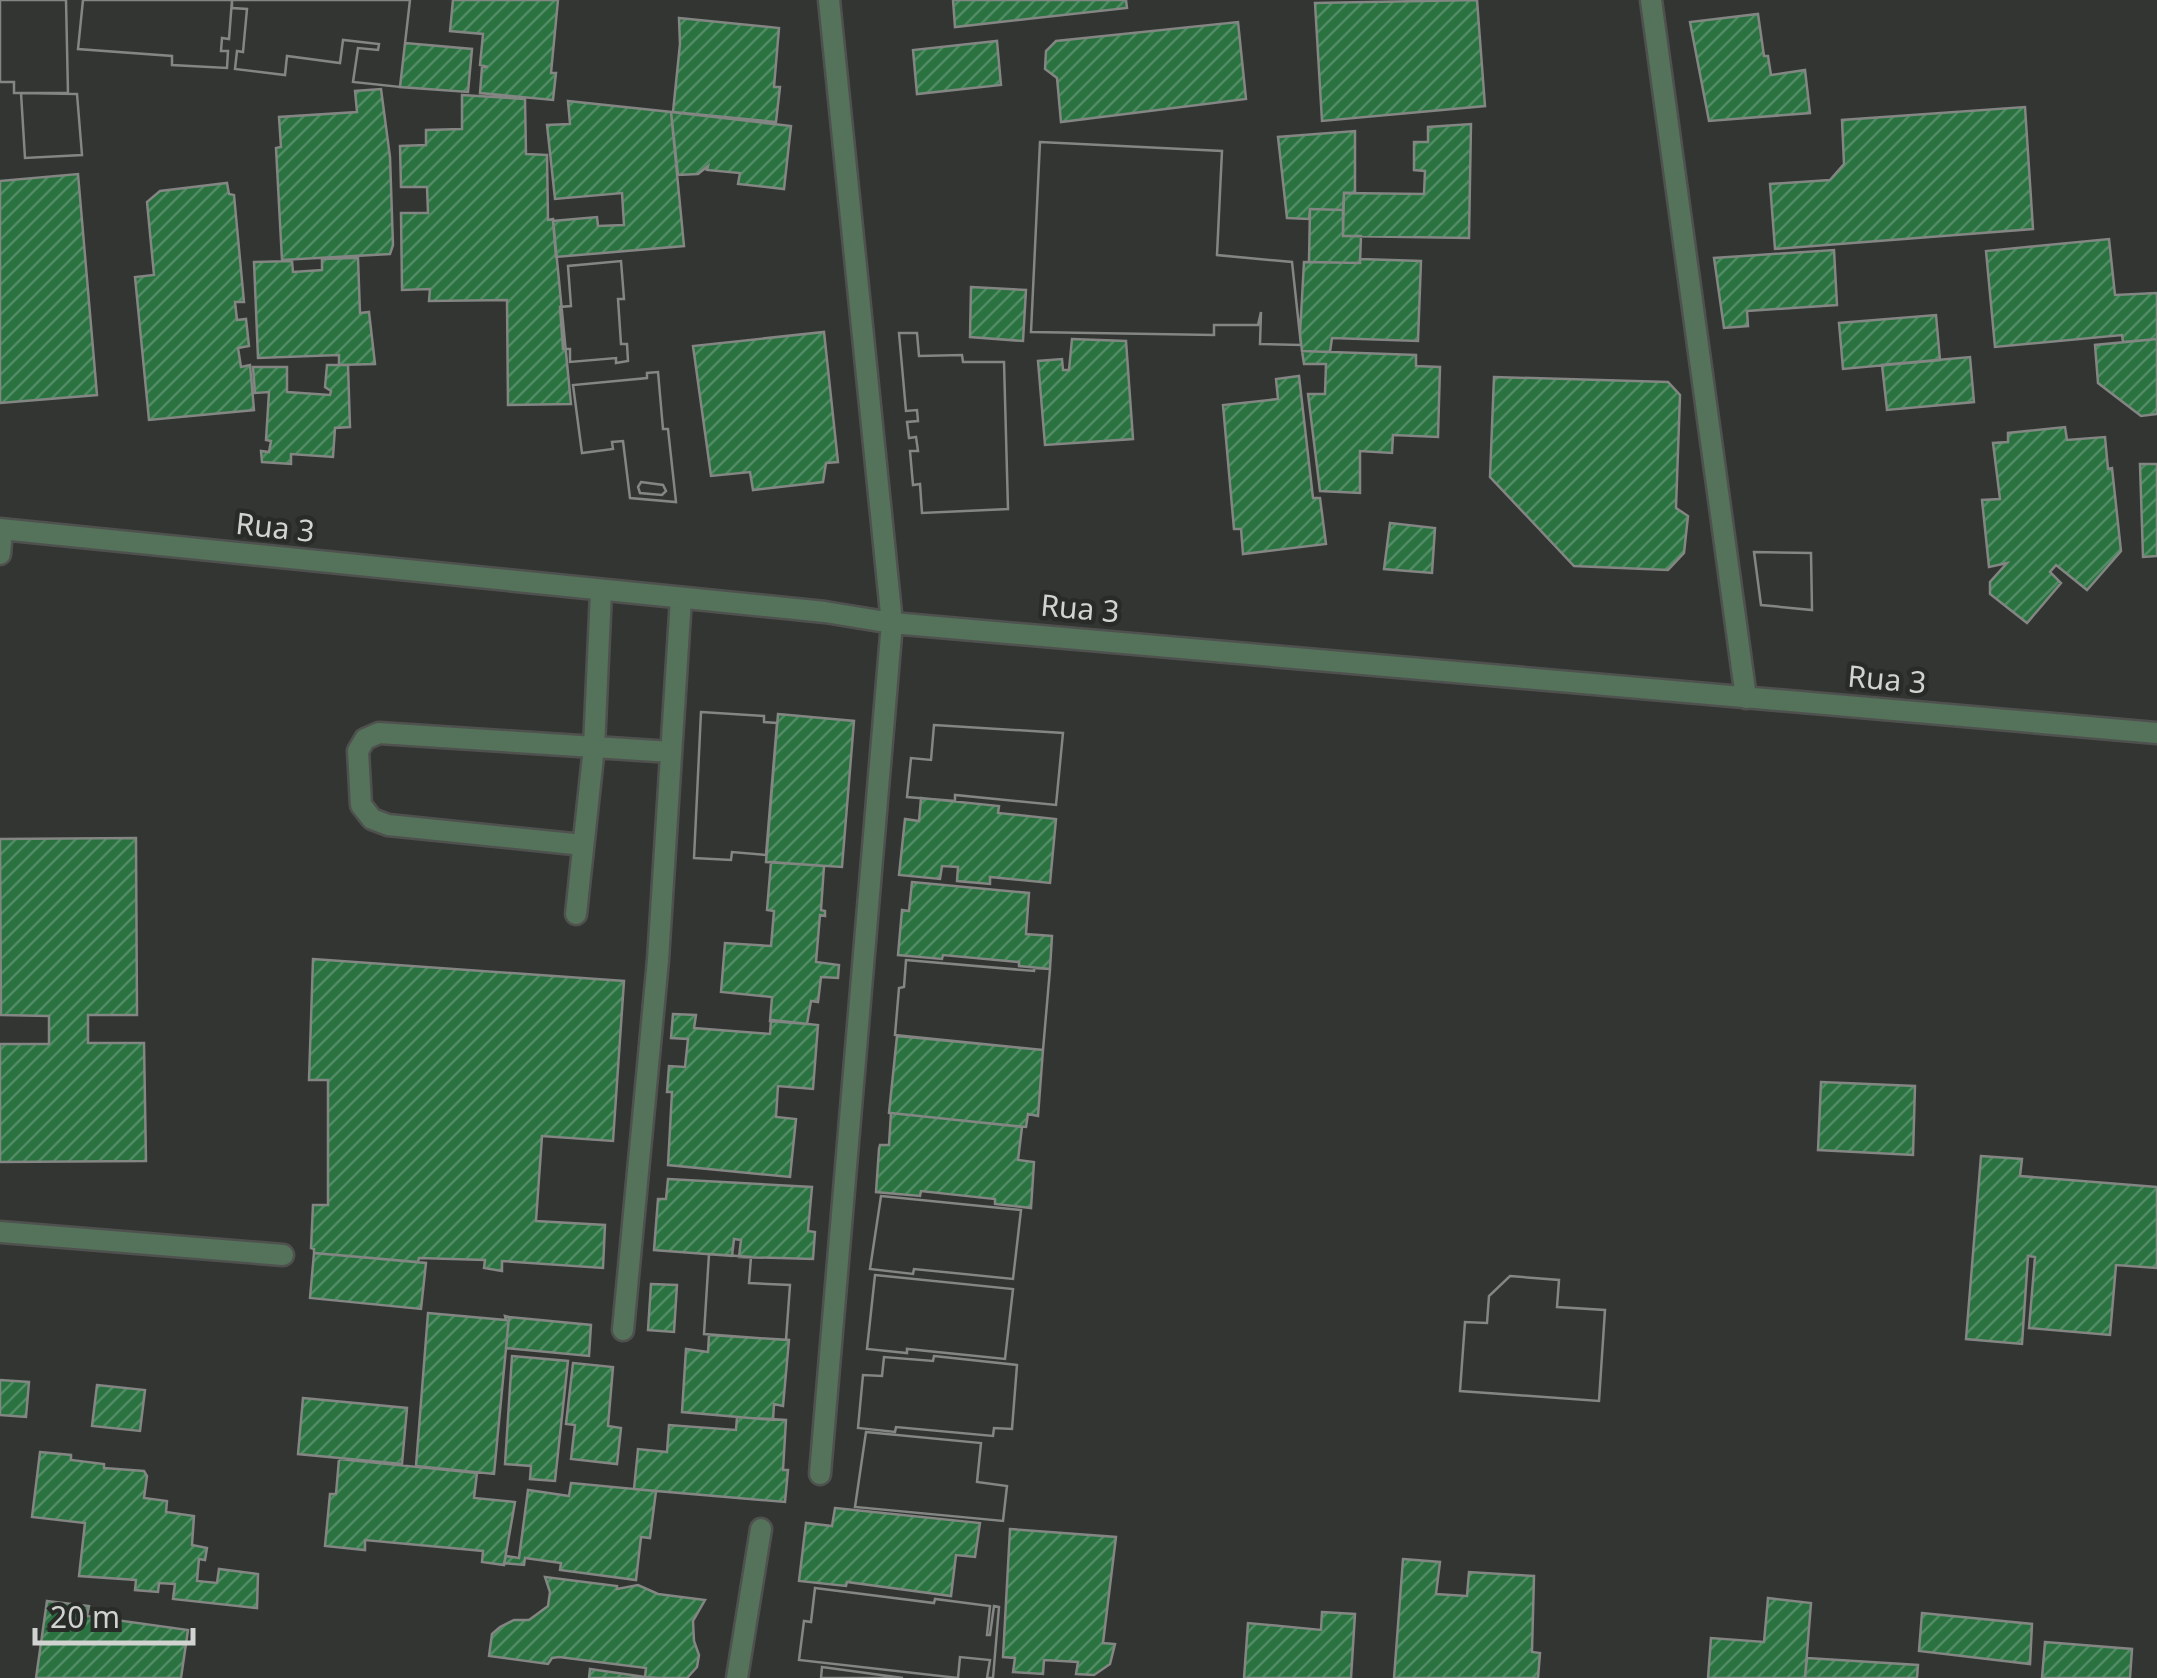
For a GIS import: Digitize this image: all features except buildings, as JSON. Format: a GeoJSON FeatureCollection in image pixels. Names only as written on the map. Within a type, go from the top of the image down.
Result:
{"type":"FeatureCollection","features":[{"type":"Feature","properties":{"kind":"street"},"geometry":{"type":"LineString","coordinates":[[820,1474],[892,623],[829,0]]}},
{"type":"Feature","properties":{"kind":"street"},"geometry":{"type":"LineString","coordinates":[[1651,0],[1746,698]]}},
{"type":"Feature","properties":{"kind":"street"},"geometry":{"type":"LineString","coordinates":[[0,554],[1,529]]}},
{"type":"Feature","properties":{"kind":"street","name":"Rua 3"},"geometry":{"type":"LineString","coordinates":[[1,529],[824,612],[892,623],[2157,733]]}},
{"type":"Feature","properties":{"kind":"street"},"geometry":{"type":"LineString","coordinates":[[576,914],[594,747],[602,592]]}},
{"type":"Feature","properties":{"kind":"street"},"geometry":{"type":"LineString","coordinates":[[623,1330],[658,960],[680,598]]}},
{"type":"Feature","properties":{"kind":"street"},"geometry":{"type":"LineString","coordinates":[[583,845],[388,825],[372,819],[361,805],[358,751],[365,739],[378,732],[671,752]]}},
{"type":"Feature","properties":{"kind":"street"},"geometry":{"type":"LineString","coordinates":[[0,1232],[284,1255]]}},
{"type":"Feature","properties":{"kind":"street"},"geometry":{"type":"LineString","coordinates":[[737,1678],[761,1529]]}}]}
